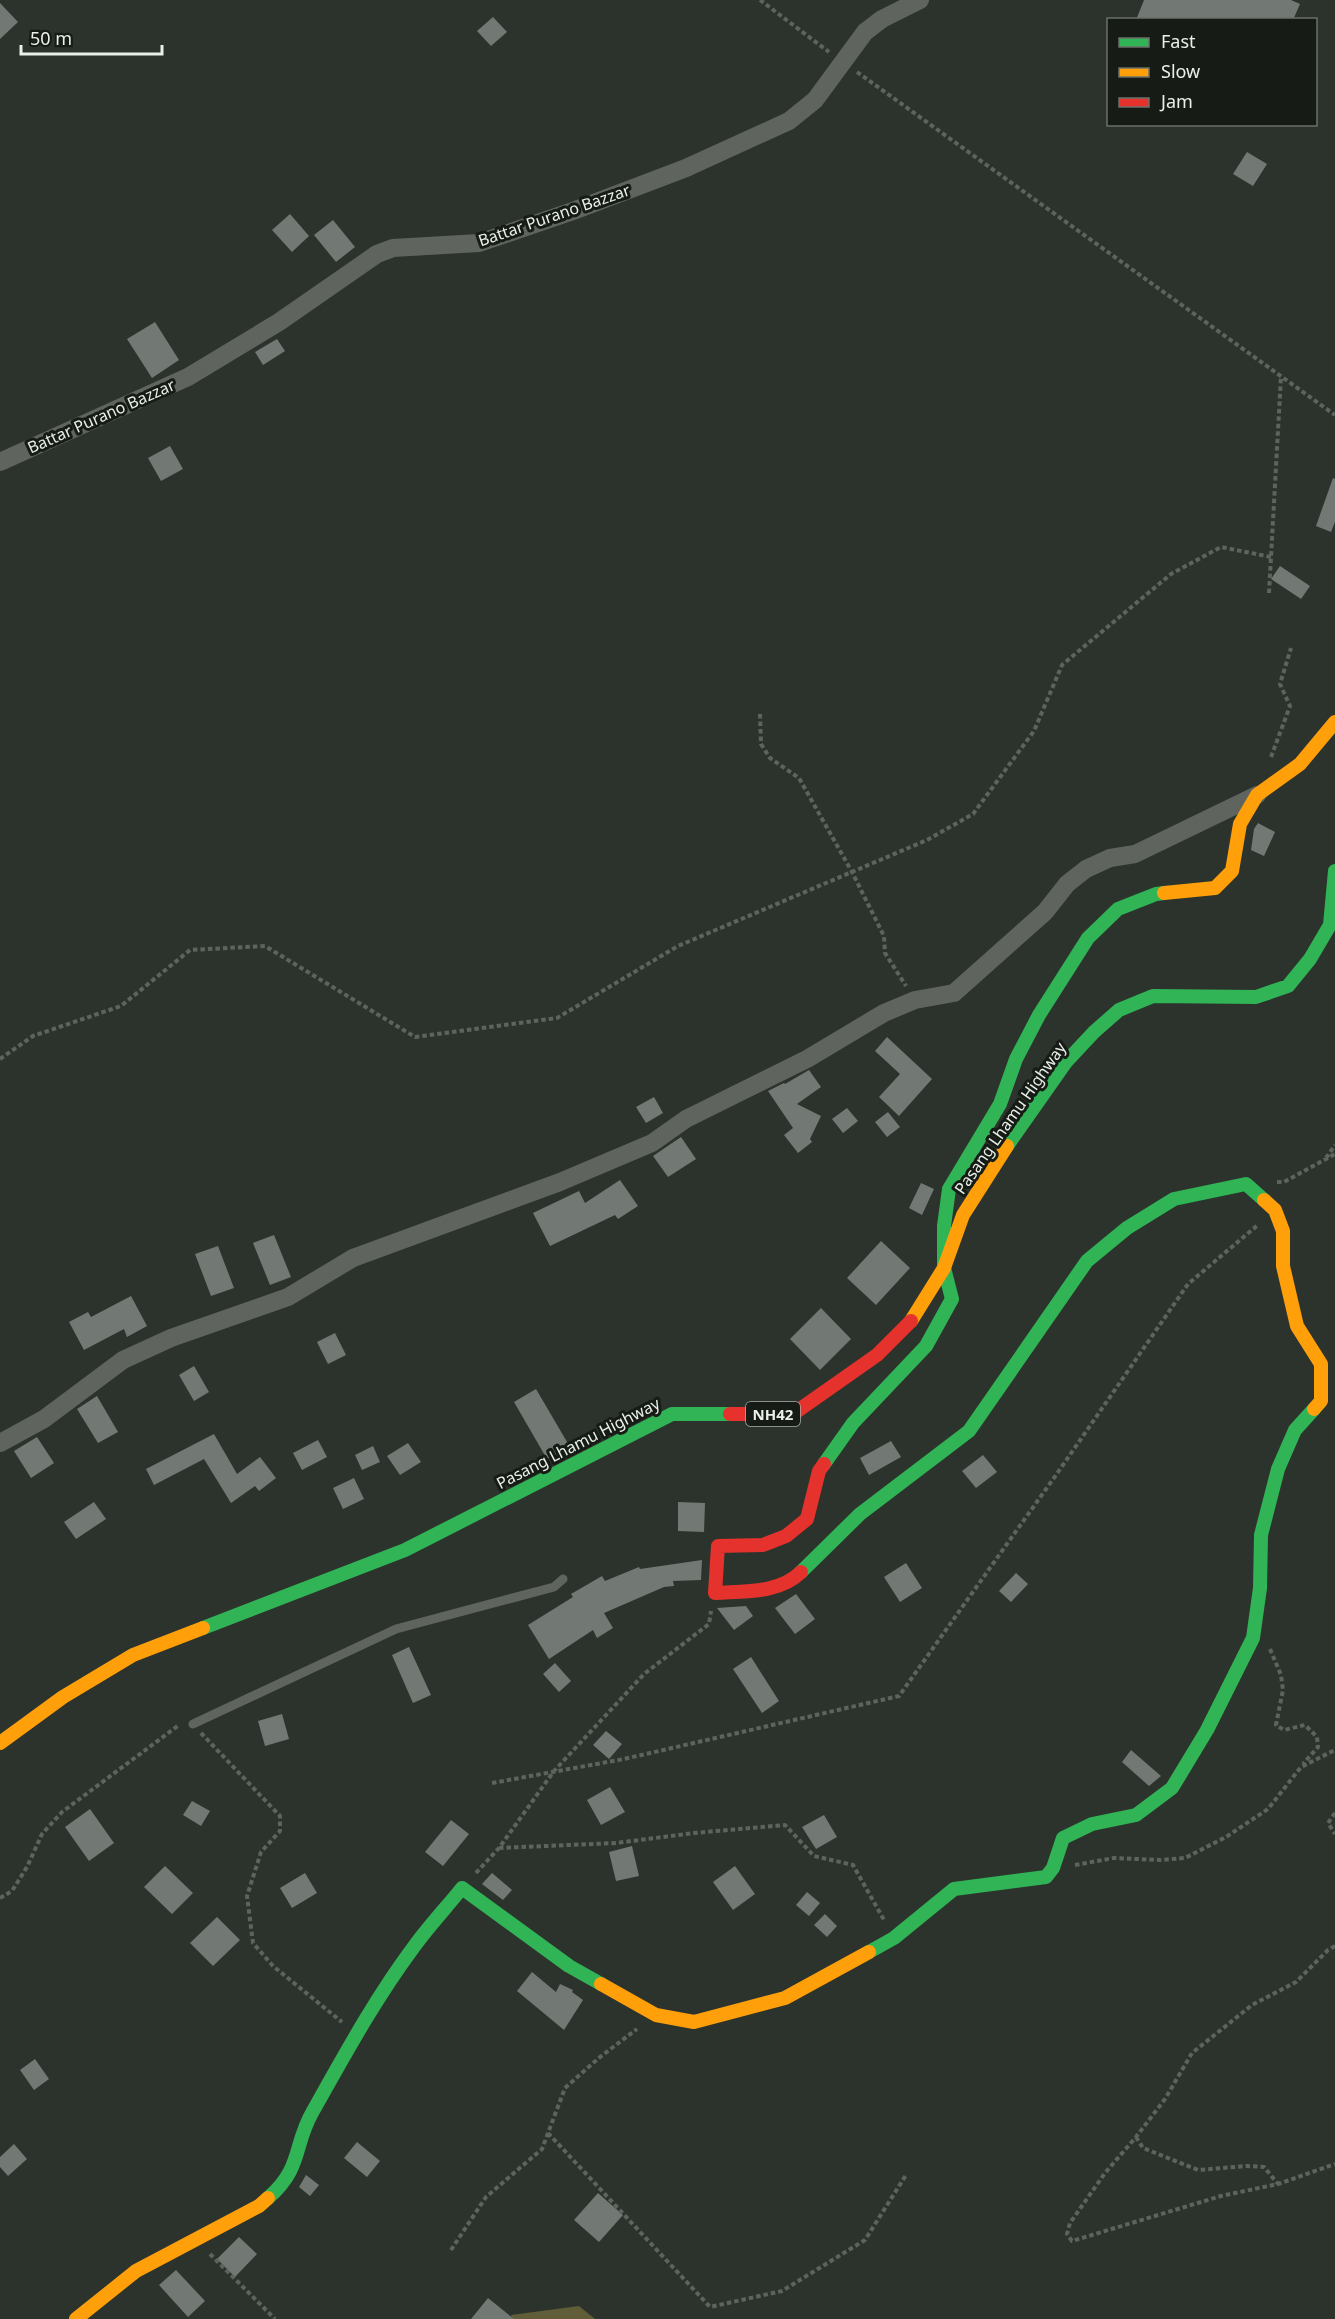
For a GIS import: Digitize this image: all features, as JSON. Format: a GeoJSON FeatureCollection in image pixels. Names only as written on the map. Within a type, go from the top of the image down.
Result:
{"type":"FeatureCollection","features":[{"type":"Feature","properties":{"kind":"street","name":"Battar Purano Bazzar"},"geometry":{"type":"LineString","coordinates":[[0,462],[188,377],[279,322],[377,254],[393,248],[479,243],[573,212],[686,168],[789,121],[815,100],[865,32],[882,19],[920,0]]}},
{"type":"Feature","properties":{"kind":"street"},"geometry":{"type":"LineString","coordinates":[[0,1443],[44,1419],[123,1360],[171,1338],[288,1297],[352,1258],[560,1182],[652,1143],[686,1119],[807,1059],[884,1013],[915,1000],[954,993],[1045,912],[1067,884],[1086,869],[1110,858],[1135,854],[1257,795],[1300,764],[1335,722]]}},
{"type":"Feature","properties":{"kind":"street"},"geometry":{"type":"LineString","coordinates":[[76,2319],[136,2271],[259,2206],[283,2185],[296,2161],[305,2124],[357,2033],[413,1947],[462,1888],[569,1966],[656,2015],[694,2022],[785,1998],[894,1938],[954,1889],[1046,1877],[1053,1868],[1063,1838],[1092,1824],[1136,1815],[1172,1788],[1207,1730],[1253,1638],[1260,1588],[1261,1535],[1278,1469],[1295,1430],[1321,1401],[1321,1364],[1297,1326],[1283,1266],[1283,1231],[1275,1210],[1246,1184],[1174,1200],[1127,1228],[1087,1261],[969,1431],[860,1514],[795,1578],[765,1590],[715,1593],[718,1546],[763,1545],[786,1536],[807,1519],[819,1471],[853,1423],[926,1346],[952,1299],[944,1268],[944,1226],[949,1190],[1000,1104],[1016,1059],[1035,1024],[1088,938],[1118,909],[1156,894],[1215,888],[1232,871],[1240,824],[1257,795]]}},
{"type":"Feature","properties":{"kind":"street","name":"Pasang Lhamu Highway"},"geometry":{"type":"LineString","coordinates":[[0,1743],[63,1697],[133,1655],[405,1550],[672,1414],[793,1414],[877,1355],[909,1324],[944,1268],[963,1215],[990,1172],[1066,1062],[1094,1032],[1119,1010],[1153,996],[1256,997],[1288,986],[1310,959],[1330,925],[1335,871]]}},
{"type":"Feature","properties":{"kind":"lane"},"geometry":{"type":"LineString","coordinates":[[193,1724],[396,1629],[554,1587],[563,1579]]}},
{"type":"Feature","properties":{"kind":"path"},"geometry":{"type":"LineString","coordinates":[[760,0],[1335,415]]}},
{"type":"Feature","properties":{"kind":"path"},"geometry":{"type":"LineString","coordinates":[[1269,593],[1281,376]]}},
{"type":"Feature","properties":{"kind":"path"},"geometry":{"type":"LineString","coordinates":[[0,1059],[33,1036],[121,1006],[190,950],[265,946],[415,1037],[558,1018],[678,946],[927,840],[973,814],[1034,731],[1062,665],[1171,574],[1221,547],[1271,557]]}},
{"type":"Feature","properties":{"kind":"path"},"geometry":{"type":"LineString","coordinates":[[1269,761],[1290,706],[1280,684],[1291,648]]}},
{"type":"Feature","properties":{"kind":"path"},"geometry":{"type":"LineString","coordinates":[[760,714],[761,744],[770,758],[799,778],[852,872],[884,936],[885,953],[915,1000]]}},
{"type":"Feature","properties":{"kind":"path"},"geometry":{"type":"LineString","coordinates":[[1324,1161],[1335,1145]]}},
{"type":"Feature","properties":{"kind":"path"},"geometry":{"type":"LineString","coordinates":[[1246,1184],[1284,1182],[1335,1154]]}},
{"type":"Feature","properties":{"kind":"path"},"geometry":{"type":"LineString","coordinates":[[492,1783],[624,1759],[899,1696],[1188,1284],[1275,1210]]}},
{"type":"Feature","properties":{"kind":"path"},"geometry":{"type":"LineString","coordinates":[[462,1888],[499,1848],[554,1771],[648,1669],[709,1624],[715,1593]]}},
{"type":"Feature","properties":{"kind":"path"},"geometry":{"type":"LineString","coordinates":[[1053,1868],[1114,1858],[1160,1860],[1185,1858],[1226,1838],[1268,1809],[1318,1747],[1317,1737],[1305,1725],[1284,1730],[1276,1725],[1283,1690],[1281,1675],[1274,1654],[1265,1642],[1253,1638]]}},
{"type":"Feature","properties":{"kind":"path"},"geometry":{"type":"LineString","coordinates":[[0,1898],[12,1891],[27,1867],[42,1834],[62,1812],[180,1724],[193,1724],[280,1816],[280,1831],[261,1852],[248,1896],[253,1943],[273,1966],[357,2033]]}},
{"type":"Feature","properties":{"kind":"path"},"geometry":{"type":"LineString","coordinates":[[1301,1767],[1335,1750]]}},
{"type":"Feature","properties":{"kind":"path"},"geometry":{"type":"LineString","coordinates":[[1335,1813],[1328,1823],[1335,1834]]}},
{"type":"Feature","properties":{"kind":"path"},"geometry":{"type":"LineString","coordinates":[[499,1848],[616,1843],[694,1833],[784,1826],[814,1856],[853,1865],[894,1938]]}},
{"type":"Feature","properties":{"kind":"path"},"geometry":{"type":"LineString","coordinates":[[1335,1946],[1328,1950],[1296,1982],[1252,2005],[1192,2053],[1165,2099],[1106,2173],[1070,2223],[1067,2234],[1072,2241],[1221,2196],[1278,2184],[1335,2164]]}},
{"type":"Feature","properties":{"kind":"path"},"geometry":{"type":"LineString","coordinates":[[1328,1950],[1335,1953]]}},
{"type":"Feature","properties":{"kind":"path"},"geometry":{"type":"LineString","coordinates":[[451,2250],[486,2198],[542,2149],[565,2088],[600,2056],[656,2015]]}},
{"type":"Feature","properties":{"kind":"path"},"geometry":{"type":"LineString","coordinates":[[548,2133],[710,2307],[782,2291],[865,2240],[906,2175]]}},
{"type":"Feature","properties":{"kind":"path"},"geometry":{"type":"LineString","coordinates":[[1136,2138],[1143,2148],[1198,2170],[1264,2167],[1278,2184]]}},
{"type":"Feature","properties":{"kind":"path"},"geometry":{"type":"LineString","coordinates":[[195,2240],[275,2319]]}},
{"type":"Feature","properties":{"kind":"shaded area"},"geometry":{"type":"Polygon","coordinates":[[[579,2306],[595,2319],[512,2319],[511,2315],[579,2306]]]}},
{"type":"Feature","properties":{"kind":"building"},"geometry":{"type":"Polygon","coordinates":[[[1144,0],[1291,0],[1300,4],[1294,18],[1137,18],[1144,0]]]}},
{"type":"Feature","properties":{"kind":"building"},"geometry":{"type":"Polygon","coordinates":[[[0,3],[18,22],[0,39],[0,3]]]}},
{"type":"Feature","properties":{"kind":"building"},"geometry":{"type":"Polygon","coordinates":[[[493,17],[507,32],[491,46],[477,31],[493,17]]]}},
{"type":"Feature","properties":{"kind":"building"},"geometry":{"type":"Polygon","coordinates":[[[1247,152],[1267,164],[1253,186],[1233,174],[1247,152]]]}},
{"type":"Feature","properties":{"kind":"building"},"geometry":{"type":"Polygon","coordinates":[[[290,214],[309,236],[292,252],[272,230],[290,214]]]}},
{"type":"Feature","properties":{"kind":"building"},"geometry":{"type":"Polygon","coordinates":[[[333,220],[355,247],[336,262],[314,235],[333,220]]]}},
{"type":"Feature","properties":{"kind":"building"},"geometry":{"type":"Polygon","coordinates":[[[155,322],[179,360],[152,378],[127,339],[155,322]]]}},
{"type":"Feature","properties":{"kind":"building"},"geometry":{"type":"Polygon","coordinates":[[[277,339],[285,351],[263,365],[255,352],[277,339]]]}},
{"type":"Feature","properties":{"kind":"building"},"geometry":{"type":"Polygon","coordinates":[[[170,446],[183,469],[161,481],[148,458],[170,446]]]}},
{"type":"Feature","properties":{"kind":"building"},"geometry":{"type":"Polygon","coordinates":[[[1333,478],[1335,479],[1335,522],[1331,532],[1316,526],[1333,478]]]}},
{"type":"Feature","properties":{"kind":"building"},"geometry":{"type":"Polygon","coordinates":[[[1280,566],[1310,586],[1301,599],[1271,579],[1280,566]]]}},
{"type":"Feature","properties":{"kind":"building"},"geometry":{"type":"Polygon","coordinates":[[[1258,823],[1275,832],[1264,856],[1251,850],[1254,829],[1258,823]]]}},
{"type":"Feature","properties":{"kind":"building"},"geometry":{"type":"Polygon","coordinates":[[[887,1037],[932,1079],[899,1116],[879,1097],[900,1074],[875,1051],[887,1037]]]}},
{"type":"Feature","properties":{"kind":"building"},"geometry":{"type":"Polygon","coordinates":[[[809,1070],[821,1087],[797,1104],[821,1116],[810,1139],[812,1142],[798,1153],[784,1135],[793,1128],[768,1091],[809,1070]]]}},
{"type":"Feature","properties":{"kind":"building"},"geometry":{"type":"Polygon","coordinates":[[[654,1097],[663,1113],[646,1123],[636,1107],[654,1097]]]}},
{"type":"Feature","properties":{"kind":"building"},"geometry":{"type":"Polygon","coordinates":[[[847,1108],[858,1121],[843,1133],[832,1119],[847,1108]]]}},
{"type":"Feature","properties":{"kind":"building"},"geometry":{"type":"Polygon","coordinates":[[[888,1112],[900,1127],[887,1137],[875,1122],[888,1112]]]}},
{"type":"Feature","properties":{"kind":"building"},"geometry":{"type":"Polygon","coordinates":[[[681,1137],[696,1159],[668,1177],[653,1156],[681,1137]]]}},
{"type":"Feature","properties":{"kind":"building"},"geometry":{"type":"Polygon","coordinates":[[[620,1180],[638,1206],[618,1219],[615,1215],[550,1246],[533,1213],[579,1191],[585,1203],[620,1180]]]}},
{"type":"Feature","properties":{"kind":"building"},"geometry":{"type":"Polygon","coordinates":[[[921,1183],[934,1189],[922,1215],[909,1208],[921,1183]]]}},
{"type":"Feature","properties":{"kind":"building"},"geometry":{"type":"Polygon","coordinates":[[[274,1235],[291,1277],[270,1285],[253,1243],[274,1235]]]}},
{"type":"Feature","properties":{"kind":"building"},"geometry":{"type":"Polygon","coordinates":[[[881,1241],[910,1268],[876,1305],[847,1278],[881,1241]]]}},
{"type":"Feature","properties":{"kind":"building"},"geometry":{"type":"Polygon","coordinates":[[[218,1246],[234,1288],[211,1296],[195,1254],[218,1246]]]}},
{"type":"Feature","properties":{"kind":"building"},"geometry":{"type":"Polygon","coordinates":[[[131,1296],[147,1326],[127,1337],[124,1329],[84,1350],[69,1322],[88,1312],[91,1317],[131,1296]]]}},
{"type":"Feature","properties":{"kind":"building"},"geometry":{"type":"Polygon","coordinates":[[[821,1308],[851,1339],[820,1370],[790,1339],[821,1308]]]}},
{"type":"Feature","properties":{"kind":"building"},"geometry":{"type":"Polygon","coordinates":[[[335,1333],[346,1355],[328,1364],[317,1342],[335,1333]]]}},
{"type":"Feature","properties":{"kind":"building"},"geometry":{"type":"Polygon","coordinates":[[[194,1366],[209,1392],[194,1401],[179,1375],[194,1366]]]}},
{"type":"Feature","properties":{"kind":"building"},"geometry":{"type":"Polygon","coordinates":[[[536,1389],[570,1447],[547,1459],[514,1402],[536,1389]]]}},
{"type":"Feature","properties":{"kind":"building"},"geometry":{"type":"Polygon","coordinates":[[[97,1396],[118,1432],[98,1443],[77,1409],[97,1396]]]}},
{"type":"Feature","properties":{"kind":"building"},"geometry":{"type":"Polygon","coordinates":[[[214,1434],[237,1474],[260,1457],[276,1478],[259,1491],[255,1486],[231,1503],[204,1459],[154,1485],[146,1469],[214,1434]]]}},
{"type":"Feature","properties":{"kind":"building"},"geometry":{"type":"Polygon","coordinates":[[[37,1437],[54,1463],[31,1478],[14,1451],[37,1437]]]}},
{"type":"Feature","properties":{"kind":"building"},"geometry":{"type":"Polygon","coordinates":[[[318,1440],[327,1457],[302,1470],[293,1453],[318,1440]]]}},
{"type":"Feature","properties":{"kind":"building"},"geometry":{"type":"Polygon","coordinates":[[[891,1441],[901,1457],[869,1475],[860,1458],[891,1441]]]}},
{"type":"Feature","properties":{"kind":"building"},"geometry":{"type":"Polygon","coordinates":[[[408,1443],[421,1462],[400,1475],[387,1456],[408,1443]]]}},
{"type":"Feature","properties":{"kind":"building"},"geometry":{"type":"Polygon","coordinates":[[[373,1446],[380,1462],[362,1470],[355,1455],[373,1446]]]}},
{"type":"Feature","properties":{"kind":"building"},"geometry":{"type":"Polygon","coordinates":[[[983,1455],[997,1472],[976,1488],[962,1471],[983,1455]]]}},
{"type":"Feature","properties":{"kind":"building"},"geometry":{"type":"Polygon","coordinates":[[[354,1478],[364,1499],[343,1509],[333,1488],[354,1478]]]}},
{"type":"Feature","properties":{"kind":"building"},"geometry":{"type":"Polygon","coordinates":[[[94,1502],[106,1519],[76,1539],[64,1522],[94,1502]]]}},
{"type":"Feature","properties":{"kind":"building"},"geometry":{"type":"Polygon","coordinates":[[[678,1502],[705,1503],[704,1532],[678,1531],[678,1502]]]}},
{"type":"Feature","properties":{"kind":"building"},"geometry":{"type":"Polygon","coordinates":[[[702,1560],[701,1580],[673,1581],[674,1586],[664,1587],[604,1613],[613,1628],[597,1638],[593,1630],[549,1659],[528,1625],[573,1597],[571,1594],[602,1576],[605,1581],[639,1567],[640,1569],[702,1560]]]}},
{"type":"Feature","properties":{"kind":"building"},"geometry":{"type":"Polygon","coordinates":[[[906,1563],[922,1588],[900,1602],[884,1577],[906,1563]]]}},
{"type":"Feature","properties":{"kind":"building"},"geometry":{"type":"Polygon","coordinates":[[[1016,1573],[1028,1584],[1011,1602],[999,1591],[1016,1573]]]}},
{"type":"Feature","properties":{"kind":"building"},"geometry":{"type":"Polygon","coordinates":[[[796,1594],[815,1619],[795,1634],[775,1608],[796,1594]]]}},
{"type":"Feature","properties":{"kind":"building"},"geometry":{"type":"Polygon","coordinates":[[[746,1606],[753,1616],[734,1630],[717,1608],[746,1606]]]}},
{"type":"Feature","properties":{"kind":"building"},"geometry":{"type":"Polygon","coordinates":[[[409,1647],[431,1695],[413,1703],[392,1655],[409,1647]]]}},
{"type":"Feature","properties":{"kind":"building"},"geometry":{"type":"Polygon","coordinates":[[[751,1657],[779,1701],[762,1713],[733,1669],[751,1657]]]}},
{"type":"Feature","properties":{"kind":"building"},"geometry":{"type":"Polygon","coordinates":[[[555,1663],[571,1681],[559,1692],[543,1674],[555,1663]]]}},
{"type":"Feature","properties":{"kind":"building"},"geometry":{"type":"Polygon","coordinates":[[[282,1714],[289,1739],[265,1746],[258,1721],[282,1714]]]}},
{"type":"Feature","properties":{"kind":"building"},"geometry":{"type":"Polygon","coordinates":[[[606,1731],[622,1744],[609,1759],[593,1745],[606,1731]]]}},
{"type":"Feature","properties":{"kind":"building"},"geometry":{"type":"Polygon","coordinates":[[[1131,1750],[1161,1776],[1149,1786],[1122,1762],[1131,1750]]]}},
{"type":"Feature","properties":{"kind":"building"},"geometry":{"type":"Polygon","coordinates":[[[610,1787],[625,1812],[601,1825],[587,1800],[610,1787]]]}},
{"type":"Feature","properties":{"kind":"building"},"geometry":{"type":"Polygon","coordinates":[[[192,1801],[210,1811],[201,1826],[183,1815],[192,1801]]]}},
{"type":"Feature","properties":{"kind":"building"},"geometry":{"type":"Polygon","coordinates":[[[90,1809],[114,1843],[89,1861],[65,1827],[90,1809]]]}},
{"type":"Feature","properties":{"kind":"building"},"geometry":{"type":"Polygon","coordinates":[[[824,1815],[837,1837],[816,1849],[802,1827],[824,1815]]]}},
{"type":"Feature","properties":{"kind":"building"},"geometry":{"type":"Polygon","coordinates":[[[451,1820],[469,1834],[443,1866],[425,1852],[451,1820]]]}},
{"type":"Feature","properties":{"kind":"building"},"geometry":{"type":"Polygon","coordinates":[[[632,1846],[639,1876],[616,1881],[609,1852],[632,1846]]]}},
{"type":"Feature","properties":{"kind":"building"},"geometry":{"type":"Polygon","coordinates":[[[165,1866],[193,1893],[172,1914],[144,1887],[165,1866]]]}},
{"type":"Feature","properties":{"kind":"building"},"geometry":{"type":"Polygon","coordinates":[[[735,1866],[755,1894],[733,1910],[713,1882],[735,1866]]]}},
{"type":"Feature","properties":{"kind":"building"},"geometry":{"type":"Polygon","coordinates":[[[305,1873],[317,1893],[292,1908],[280,1888],[305,1873]]]}},
{"type":"Feature","properties":{"kind":"building"},"geometry":{"type":"Polygon","coordinates":[[[492,1873],[512,1890],[503,1900],[482,1884],[492,1873]]]}},
{"type":"Feature","properties":{"kind":"building"},"geometry":{"type":"Polygon","coordinates":[[[807,1892],[820,1903],[809,1916],[796,1905],[807,1892]]]}},
{"type":"Feature","properties":{"kind":"building"},"geometry":{"type":"Polygon","coordinates":[[[825,1914],[837,1926],[827,1937],[814,1925],[825,1914]]]}},
{"type":"Feature","properties":{"kind":"building"},"geometry":{"type":"Polygon","coordinates":[[[217,1917],[240,1940],[213,1966],[190,1943],[217,1917]]]}},
{"type":"Feature","properties":{"kind":"building"},"geometry":{"type":"Polygon","coordinates":[[[532,1972],[556,1992],[560,1984],[573,1990],[572,1992],[583,2000],[564,2030],[517,1991],[532,1972]]]}},
{"type":"Feature","properties":{"kind":"building"},"geometry":{"type":"Polygon","coordinates":[[[35,2059],[49,2079],[34,2090],[20,2070],[35,2059]]]}},
{"type":"Feature","properties":{"kind":"building"},"geometry":{"type":"Polygon","coordinates":[[[357,2142],[380,2161],[367,2177],[344,2158],[357,2142]]]}},
{"type":"Feature","properties":{"kind":"building"},"geometry":{"type":"Polygon","coordinates":[[[14,2144],[27,2159],[8,2176],[0,2167],[0,2157],[14,2144]]]}},
{"type":"Feature","properties":{"kind":"building"},"geometry":{"type":"Polygon","coordinates":[[[306,2175],[319,2185],[310,2196],[299,2187],[306,2175]]]}},
{"type":"Feature","properties":{"kind":"building"},"geometry":{"type":"Polygon","coordinates":[[[598,2193],[623,2215],[599,2242],[574,2220],[598,2193]]]}},
{"type":"Feature","properties":{"kind":"building"},"geometry":{"type":"Polygon","coordinates":[[[239,2237],[257,2254],[235,2277],[217,2259],[239,2237]]]}},
{"type":"Feature","properties":{"kind":"building"},"geometry":{"type":"Polygon","coordinates":[[[176,2270],[205,2301],[188,2317],[159,2285],[176,2270]]]}},
{"type":"Feature","properties":{"kind":"building"},"geometry":{"type":"Polygon","coordinates":[[[488,2298],[514,2319],[471,2319],[488,2298]]]}},
{"type":"Feature","properties":{"kind":"traffic: fast"},"geometry":{"type":"LineString","coordinates":[[1007,1146],[1066,1062],[1094,1032],[1119,1010],[1153,996],[1256,997],[1288,986],[1310,959],[1330,925],[1335,871]]}},
{"type":"Feature","properties":{"kind":"traffic: fast"},"geometry":{"type":"LineString","coordinates":[[824,1464],[853,1423],[926,1346],[952,1299],[944,1268],[944,1226],[949,1189],[1000,1104],[1016,1059],[1039,1015],[1088,938],[1118,909],[1164,893]]}},
{"type":"Feature","properties":{"kind":"traffic: fast"},"geometry":{"type":"LineString","coordinates":[[801,1572],[860,1514],[969,1431],[1087,1261],[1127,1228],[1174,1199],[1246,1184],[1264,1200]]}},
{"type":"Feature","properties":{"kind":"traffic: fast"},"geometry":{"type":"LineString","coordinates":[[869,1952],[894,1938],[954,1889],[1046,1877],[1053,1868],[1063,1838],[1092,1824],[1136,1815],[1172,1788],[1207,1730],[1253,1638],[1260,1588],[1261,1535],[1278,1469],[1295,1430],[1314,1409]]}},
{"type":"Feature","properties":{"kind":"traffic: fast"},"geometry":{"type":"LineString","coordinates":[[203,1628],[405,1550],[672,1414],[730,1414]]}},
{"type":"Feature","properties":{"kind":"traffic: fast"},"geometry":{"type":"LineString","coordinates":[[268,2198],[287,2177],[313,2111],[373,2007],[419,1940],[462,1888],[569,1966],[601,1984]]}},
{"type":"Feature","properties":{"kind":"traffic: slow"},"geometry":{"type":"LineString","coordinates":[[1164,893],[1215,888],[1232,871],[1240,824],[1257,795],[1300,764],[1335,722]]}},
{"type":"Feature","properties":{"kind":"traffic: slow"},"geometry":{"type":"LineString","coordinates":[[911,1321],[944,1268],[963,1215],[1007,1146]]}},
{"type":"Feature","properties":{"kind":"traffic: slow"},"geometry":{"type":"LineString","coordinates":[[1264,1200],[1275,1210],[1283,1231],[1283,1266],[1297,1326],[1321,1364],[1321,1401],[1314,1409]]}},
{"type":"Feature","properties":{"kind":"traffic: slow"},"geometry":{"type":"LineString","coordinates":[[0,1743],[63,1697],[133,1655],[203,1628]]}},
{"type":"Feature","properties":{"kind":"traffic: slow"},"geometry":{"type":"LineString","coordinates":[[601,1984],[656,2015],[694,2022],[785,1998],[869,1952]]}},
{"type":"Feature","properties":{"kind":"traffic: slow"},"geometry":{"type":"LineString","coordinates":[[76,2319],[136,2271],[259,2206],[268,2198]]}},
{"type":"Feature","properties":{"kind":"traffic: jam"},"geometry":{"type":"LineString","coordinates":[[730,1414],[793,1414],[877,1355],[911,1321]]}},
{"type":"Feature","properties":{"kind":"traffic: jam"},"geometry":{"type":"LineString","coordinates":[[801,1572],[772,1588],[715,1593],[718,1546],[763,1545],[786,1536],[807,1519],[819,1471],[824,1464]]}}]}
